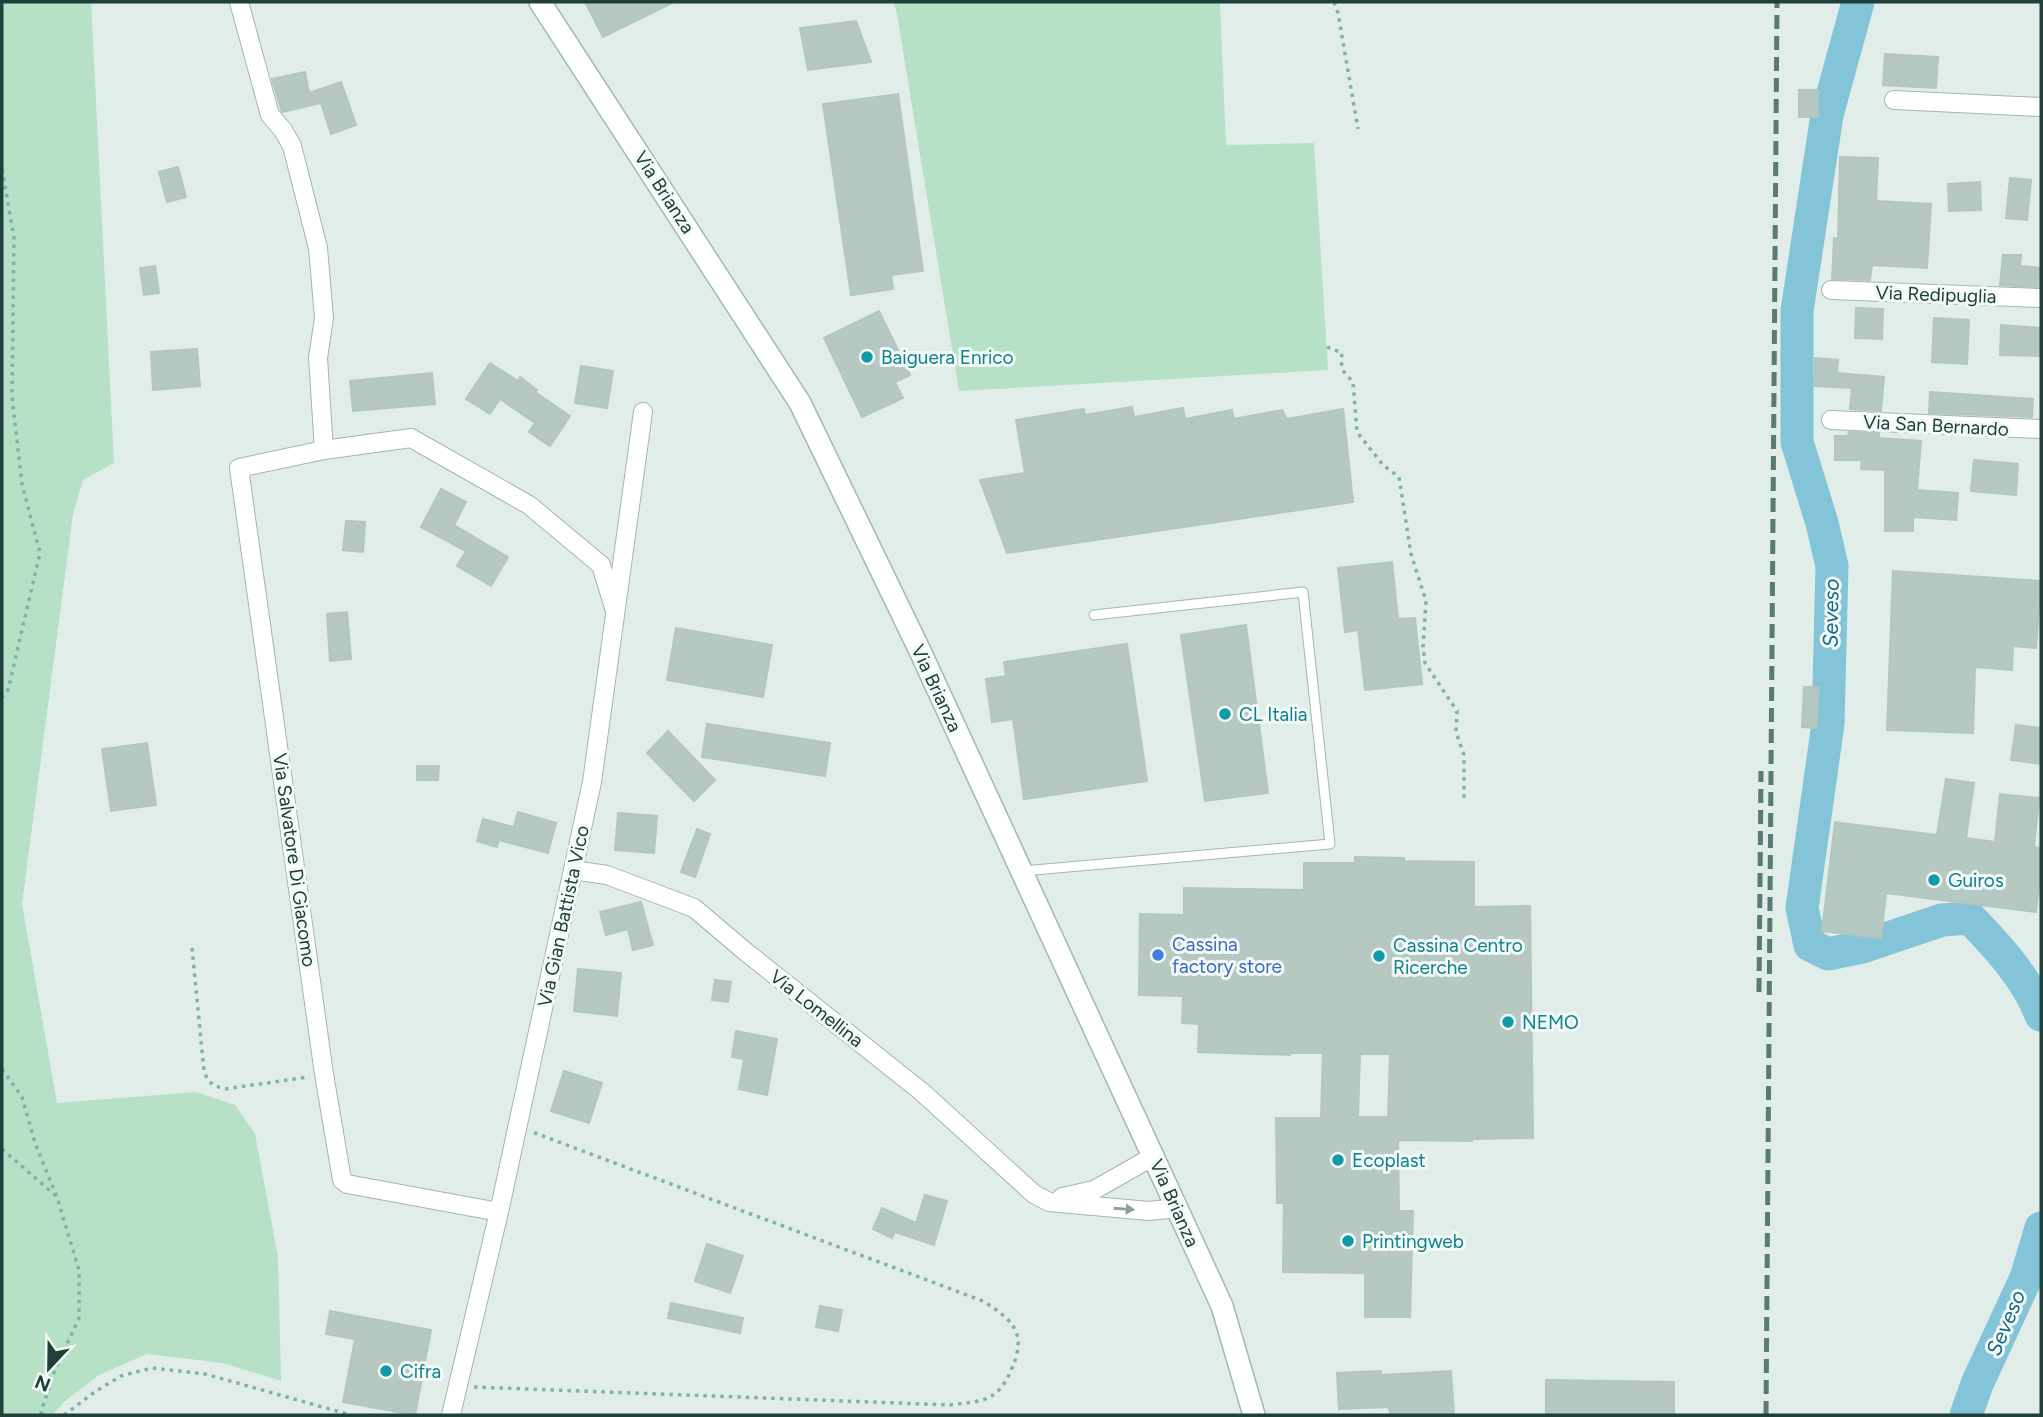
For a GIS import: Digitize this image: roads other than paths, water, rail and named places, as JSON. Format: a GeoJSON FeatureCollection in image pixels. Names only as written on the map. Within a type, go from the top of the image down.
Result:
{"type":"FeatureCollection","features":[{"type":"Feature","properties":{"kind":"street"},"geometry":{"type":"LineString","coordinates":[[239,2],[270,115],[292,146],[318,248],[324,318],[318,358],[324,450]]}},
{"type":"Feature","properties":{"kind":"street","name":"Via Brianza"},"geometry":{"type":"LineString","coordinates":[[540,2],[800,403],[920,651],[1222,1306],[1254,1415]]}},
{"type":"Feature","properties":{"kind":"street"},"geometry":{"type":"LineString","coordinates":[[1894,100],[2041,107]]}},
{"type":"Feature","properties":{"kind":"street","name":"Via Redipuglia"},"geometry":{"type":"LineString","coordinates":[[1830,290],[2041,298]]}},
{"type":"Feature","properties":{"kind":"street","name":"Via Gian Battista Vico"},"geometry":{"type":"LineString","coordinates":[[452,1415],[592,782],[643,412]]}},
{"type":"Feature","properties":{"kind":"street","name":"Via San Bernardo"},"geometry":{"type":"LineString","coordinates":[[1831,420],[2041,429]]}},
{"type":"Feature","properties":{"kind":"street","name":"Via Salvatore Di Giacomo"},"geometry":{"type":"LineString","coordinates":[[499,1212],[347,1184],[342,1180],[324,1074],[239,468],[324,450],[411,438],[529,505],[601,565],[615,611]]}},
{"type":"Feature","properties":{"kind":"street","name":"Via Lomellina"},"geometry":{"type":"LineString","coordinates":[[573,870],[607,876],[694,908],[922,1091],[1034,1194],[1049,1202],[1149,1211],[1177,1208]]}},
{"type":"Feature","properties":{"kind":"street"},"geometry":{"type":"LineString","coordinates":[[1034,1194],[1060,1197],[1094,1190],[1154,1156]]}},
{"type":"Feature","properties":{"kind":"lane"},"geometry":{"type":"LineString","coordinates":[[1021,872],[1330,845],[1303,592],[1094,615]]}},
{"type":"Feature","properties":{"kind":"waterway","name":"Seveso"},"geometry":{"type":"LineString","coordinates":[[1858,2],[1827,115],[1797,311],[1797,442],[1832,566],[1828,724],[1802,908],[1810,945],[1828,954],[1862,947],[1942,920],[1970,918],[2019,975],[2041,1015]]}},
{"type":"Feature","properties":{"kind":"waterway","name":"Seveso"},"geometry":{"type":"LineString","coordinates":[[1966,1415],[1977,1384],[2026,1278],[2041,1228]]}},
{"type":"Feature","properties":{"kind":"railway"},"geometry":{"type":"LineString","coordinates":[[1766,1415],[1777,2]]}},
{"type":"Feature","properties":{"kind":"railway"},"geometry":{"type":"LineString","coordinates":[[1759,992],[1761,771]]}},
{"type":"Feature","properties":{"kind":"place","name":"Baiguera Enrico"},"geometry":{"type":"Point","coordinates":[867,357]}},
{"type":"Feature","properties":{"kind":"place","name":"CL Italia"},"geometry":{"type":"Point","coordinates":[1225,714]}},
{"type":"Feature","properties":{"kind":"place","name":"Guiros"},"geometry":{"type":"Point","coordinates":[1934,880]}},
{"type":"Feature","properties":{"kind":"place","name":"Cassina factory store"},"geometry":{"type":"Point","coordinates":[1158,955]}},
{"type":"Feature","properties":{"kind":"place","name":"Cassina Centro Ricerche"},"geometry":{"type":"Point","coordinates":[1379,956]}},
{"type":"Feature","properties":{"kind":"place","name":"NEMO"},"geometry":{"type":"Point","coordinates":[1508,1022]}},
{"type":"Feature","properties":{"kind":"place","name":"Ecoplast"},"geometry":{"type":"Point","coordinates":[1338,1160]}},
{"type":"Feature","properties":{"kind":"place","name":"Printingweb"},"geometry":{"type":"Point","coordinates":[1348,1241]}},
{"type":"Feature","properties":{"kind":"place","name":"Cifra"},"geometry":{"type":"Point","coordinates":[386,1371]}}]}
